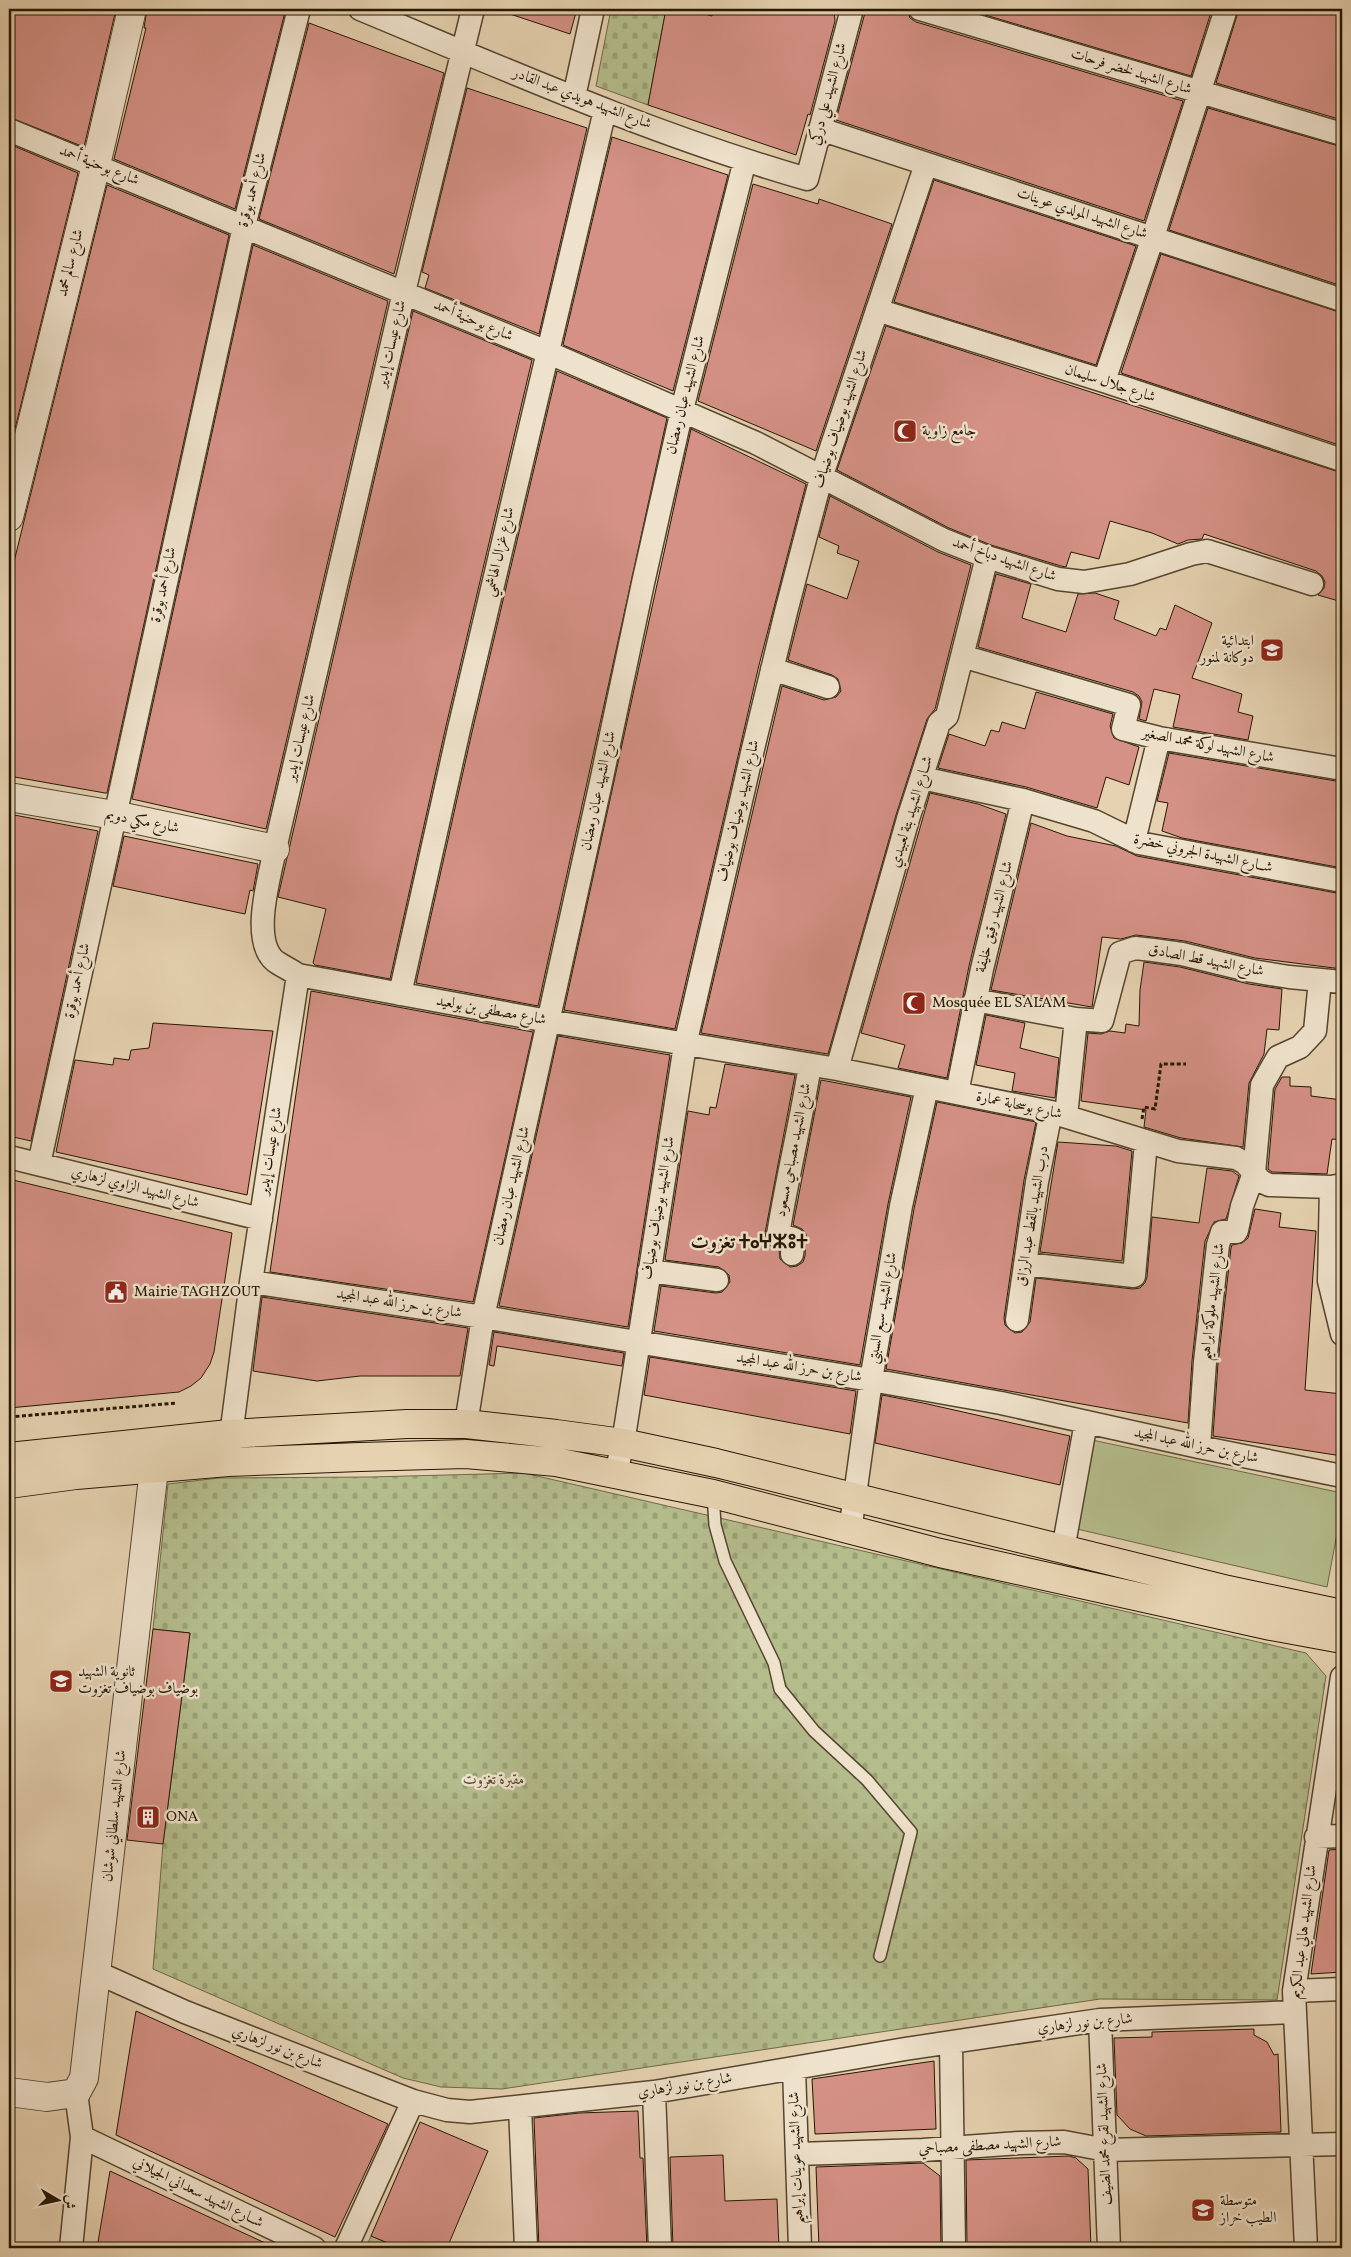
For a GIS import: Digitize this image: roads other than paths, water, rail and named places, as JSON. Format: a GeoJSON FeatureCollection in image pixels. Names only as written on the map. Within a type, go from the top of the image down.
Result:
{"type":"FeatureCollection","features":[{"type":"Feature","properties":{"kind":"highway"},"geometry":{"type":"LineString","coordinates":[[9,1457],[230,1434],[407,1424],[466,1424],[556,1434],[623,1443],[716,1463],[1228,1590],[1342,1614]]}},
{"type":"Feature","properties":{"kind":"highway"},"geometry":{"type":"LineString","coordinates":[[9,1484],[76,1475],[228,1462],[466,1454],[556,1462],[616,1472],[714,1494],[850,1531],[1234,1618],[1342,1639]]}},
{"type":"Feature","properties":{"kind":"street","name":"شارع سالم محمد"},"geometry":{"type":"LineString","coordinates":[[9,516],[15,465],[96,165],[132,9]]}},
{"type":"Feature","properties":{"kind":"street","name":"شارع أحمد بوقرة"},"geometry":{"type":"LineString","coordinates":[[39,1164],[244,226],[299,9]]}},
{"type":"Feature","properties":{"kind":"street","name":"شارع الشهيد هويدي عبد القادر"},"geometry":{"type":"LineString","coordinates":[[360,9],[605,110],[745,160],[807,179]]}},
{"type":"Feature","properties":{"kind":"street","name":"شارع عيسات إيدير"},"geometry":{"type":"LineString","coordinates":[[228,1462],[230,1434],[251,1282],[298,975],[273,960],[264,942],[261,926],[275,849],[404,292],[473,9]]}},
{"type":"Feature","properties":{"kind":"street"},"geometry":{"type":"LineString","coordinates":[[574,97],[593,9]]}},
{"type":"Feature","properties":{"kind":"street","name":"شارع الشهيد علي دركي"},"geometry":{"type":"LineString","coordinates":[[807,179],[852,9]]}},
{"type":"Feature","properties":{"kind":"street","name":"شارع الشهيد لخضر فرحات"},"geometry":{"type":"LineString","coordinates":[[920,9],[1342,134]]}},
{"type":"Feature","properties":{"kind":"street"},"geometry":{"type":"LineString","coordinates":[[1104,381],[1153,237],[1226,9]]}},
{"type":"Feature","properties":{"kind":"street","name":"شارع غزال الهاشمي"},"geometry":{"type":"LineString","coordinates":[[400,994],[459,729],[605,110]]}},
{"type":"Feature","properties":{"kind":"street","name":"شارع الشهيد المولدي عوينات"},"geometry":{"type":"LineString","coordinates":[[820,129],[1342,300]]}},
{"type":"Feature","properties":{"kind":"street","name":"شارع بوحنية أحمد"},"geometry":{"type":"LineString","coordinates":[[9,130],[547,352],[756,443],[821,478]]}},
{"type":"Feature","properties":{"kind":"street","name":"شارع الشهيد عبان رمضان"},"geometry":{"type":"LineString","coordinates":[[466,1424],[483,1317],[682,410],[745,160]]}},
{"type":"Feature","properties":{"kind":"street","name":"شارع الشهيد بوضياف بوضياف"},"geometry":{"type":"LineString","coordinates":[[616,1472],[623,1443],[684,1045],[772,669],[821,478],[926,164]]}},
{"type":"Feature","properties":{"kind":"street","name":"شارع جلال سليمان"},"geometry":{"type":"LineString","coordinates":[[876,310],[1104,381],[1342,460]]}},
{"type":"Feature","properties":{"kind":"street","name":"شارع الشهيد دباخ أحمد"},"geometry":{"type":"LineString","coordinates":[[821,478],[944,540],[987,557],[1058,579],[1084,582],[1130,574],[1191,554],[1207,551],[1312,584]]}},
{"type":"Feature","properties":{"kind":"street","name":"شــارع الشهيد بتة لعبيدي"},"geometry":{"type":"LineString","coordinates":[[837,1069],[908,818],[939,723],[947,716],[987,557]]}},
{"type":"Feature","properties":{"kind":"street","name":"شارع الشهيد لوكة محمد الصغير"},"geometry":{"type":"LineString","coordinates":[[962,656],[1129,705],[1123,729],[1159,738],[1342,770]]}},
{"type":"Feature","properties":{"kind":"street"},"geometry":{"type":"LineString","coordinates":[[772,669],[828,687]]}},
{"type":"Feature","properties":{"kind":"street"},"geometry":{"type":"LineString","coordinates":[[1134,841],[1159,738]]}},
{"type":"Feature","properties":{"kind":"street","name":"شــارع الشهيدة الجروني خضرة"},"geometry":{"type":"LineString","coordinates":[[922,778],[1023,800],[1094,821],[1134,841],[1310,877],[1342,881]]}},
{"type":"Feature","properties":{"kind":"street","name":"شارع مكي دويم"},"geometry":{"type":"LineString","coordinates":[[9,797],[275,849]]}},
{"type":"Feature","properties":{"kind":"street","name":"شارع الشهيد رقيق خليفة"},"geometry":{"type":"LineString","coordinates":[[957,1093],[975,1000],[1023,800]]}},
{"type":"Feature","properties":{"kind":"street","name":"شارع الشهيد قط الصادق"},"geometry":{"type":"LineString","coordinates":[[975,1000],[1076,1019],[1102,1021],[1120,952],[1135,948],[1182,954],[1252,971],[1331,981]]}},
{"type":"Feature","properties":{"kind":"street","name":"شارع مصطفى بن بولعيد"},"geometry":{"type":"LineString","coordinates":[[298,975],[684,1045]]}},
{"type":"Feature","properties":{"kind":"street"},"geometry":{"type":"LineString","coordinates":[[1254,1173],[1262,1085],[1278,1057],[1300,1047],[1315,1031],[1331,981]]}},
{"type":"Feature","properties":{"kind":"street","name":"درب الشهيد بالقط عبد الرزاق"},"geometry":{"type":"LineString","coordinates":[[1017,1320],[1037,1182],[1058,1114],[1076,1019]]}},
{"type":"Feature","properties":{"kind":"street","name":"شارع بوسحابة عمارة"},"geometry":{"type":"LineString","coordinates":[[684,1045],[837,1069],[1058,1114],[1142,1141],[1192,1154],[1236,1158],[1245,1163],[1261,1181],[1268,1184],[1337,1186]]}},
{"type":"Feature","properties":{"kind":"street","name":"شارع الشهيد مصباحي مسعود"},"geometry":{"type":"LineString","coordinates":[[792,1254],[794,1240],[778,1236],[786,1182],[802,1121],[810,1065]]}},
{"type":"Feature","properties":{"kind":"street","name":"شارع الشهيد سبع السبتي"},"geometry":{"type":"LineString","coordinates":[[850,1531],[856,1499],[871,1380],[901,1206],[927,1087]]}},
{"type":"Feature","properties":{"kind":"street"},"geometry":{"type":"LineString","coordinates":[[1025,1264],[1134,1276],[1142,1141]]}},
{"type":"Feature","properties":{"kind":"street","name":"شارع الشهيد الزاوي لزهاري"},"geometry":{"type":"LineString","coordinates":[[9,1157],[261,1219]]}},
{"type":"Feature","properties":{"kind":"street","name":"شارع الشهيد ملوكة ابراهيم"},"geometry":{"type":"LineString","coordinates":[[1199,1448],[1205,1362],[1218,1245],[1222,1232],[1236,1232],[1254,1173]]}},
{"type":"Feature","properties":{"kind":"street"},"geometry":{"type":"LineString","coordinates":[[1337,1186],[1330,1281],[1342,1334]]}},
{"type":"Feature","properties":{"kind":"street"},"geometry":{"type":"LineString","coordinates":[[649,1271],[717,1280]]}},
{"type":"Feature","properties":{"kind":"street","name":"شارع بن حرز الله عبد المجيد"},"geometry":{"type":"LineString","coordinates":[[251,1282],[638,1342],[1001,1403],[1199,1448],[1342,1476]]}},
{"type":"Feature","properties":{"kind":"street"},"geometry":{"type":"LineString","coordinates":[[1063,1550],[1086,1422]]}},
{"type":"Feature","properties":{"kind":"street","name":"شارع الشهيد سلطاني شوشان"},"geometry":{"type":"LineString","coordinates":[[76,2093],[84,2078],[88,2059],[154,1469]]}},
{"type":"Feature","properties":{"kind":"street","name":"شارع الشهيد هالي عبد الكريم"},"geometry":{"type":"LineString","coordinates":[[1306,2248],[1294,2002],[1316,1837],[1342,1677]]}},
{"type":"Feature","properties":{"kind":"street"},"geometry":{"type":"LineString","coordinates":[[1316,1837],[1342,1836]]}},
{"type":"Feature","properties":{"kind":"street","name":"شارع بن نور لزهاري"},"geometry":{"type":"LineString","coordinates":[[98,1973],[185,2012],[413,2102],[447,2110],[470,2112],[654,2092],[1040,2028],[1100,2020],[1294,2002],[1342,1989]]}},
{"type":"Feature","properties":{"kind":"street","name":"شارع الشهيد لقرع محمد الضيف"},"geometry":{"type":"LineString","coordinates":[[1100,2020],[1109,2248]]}},
{"type":"Feature","properties":{"kind":"street"},"geometry":{"type":"LineString","coordinates":[[951,2043],[954,2248]]}},
{"type":"Feature","properties":{"kind":"street","name":"شارع الشهيد عوينات إبراهيم"},"geometry":{"type":"LineString","coordinates":[[794,2068],[800,2248]]}},
{"type":"Feature","properties":{"kind":"street"},"geometry":{"type":"LineString","coordinates":[[9,2092],[47,2097],[76,2093],[82,2137],[71,2248]]}},
{"type":"Feature","properties":{"kind":"street"},"geometry":{"type":"LineString","coordinates":[[654,2092],[660,2248]]}},
{"type":"Feature","properties":{"kind":"street"},"geometry":{"type":"LineString","coordinates":[[346,2248],[413,2102]]}},
{"type":"Feature","properties":{"kind":"street"},"geometry":{"type":"LineString","coordinates":[[520,2107],[526,2248]]}},
{"type":"Feature","properties":{"kind":"street","name":"شــارع الشهيد سعداني الجيلاني"},"geometry":{"type":"LineString","coordinates":[[82,2137],[314,2248]]}},
{"type":"Feature","properties":{"kind":"street","name":"شارع الشهيد مصطفى مصباحي"},"geometry":{"type":"LineString","coordinates":[[798,2154],[1064,2142],[1106,2150],[1342,2144]]}},
{"type":"Feature","properties":{"kind":"lane"},"geometry":{"type":"LineString","coordinates":[[714,1494],[715,1525],[725,1561],[774,1664],[780,1689],[814,1731],[868,1780],[911,1832],[880,1956]]}},
{"type":"Feature","properties":{"kind":"place","name":"جامع زاوية"},"geometry":{"type":"Point","coordinates":[905,431]}},
{"type":"Feature","properties":{"kind":"place","name":"ابتدائية دوكانة لمنور"},"geometry":{"type":"Point","coordinates":[1272,650]}},
{"type":"Feature","properties":{"kind":"place","name":"Mosquée EL SALAM"},"geometry":{"type":"Point","coordinates":[914,1003]}},
{"type":"Feature","properties":{"kind":"place","name":"Mairie TAGHZOUT"},"geometry":{"type":"Point","coordinates":[116,1292]}},
{"type":"Feature","properties":{"kind":"place","name":"ثانوية الشهيد بوضياف بوضياف تغزوت"},"geometry":{"type":"Point","coordinates":[61,1681]}},
{"type":"Feature","properties":{"kind":"place","name":"ONA"},"geometry":{"type":"Point","coordinates":[148,1817]}},
{"type":"Feature","properties":{"kind":"place","name":"متوسطة الطيب خراز"},"geometry":{"type":"Point","coordinates":[1203,2210]}},
{"type":"Feature","properties":{"kind":"district","name":"تغزوت ⵜⴰⵖⵣⵓⵜ"},"geometry":{"type":"Point","coordinates":[749,1243]}},
{"type":"Feature","properties":{"kind":"park label","name":"مقبرة تغزوت"},"geometry":{"type":"Point","coordinates":[494,1780]}}]}
